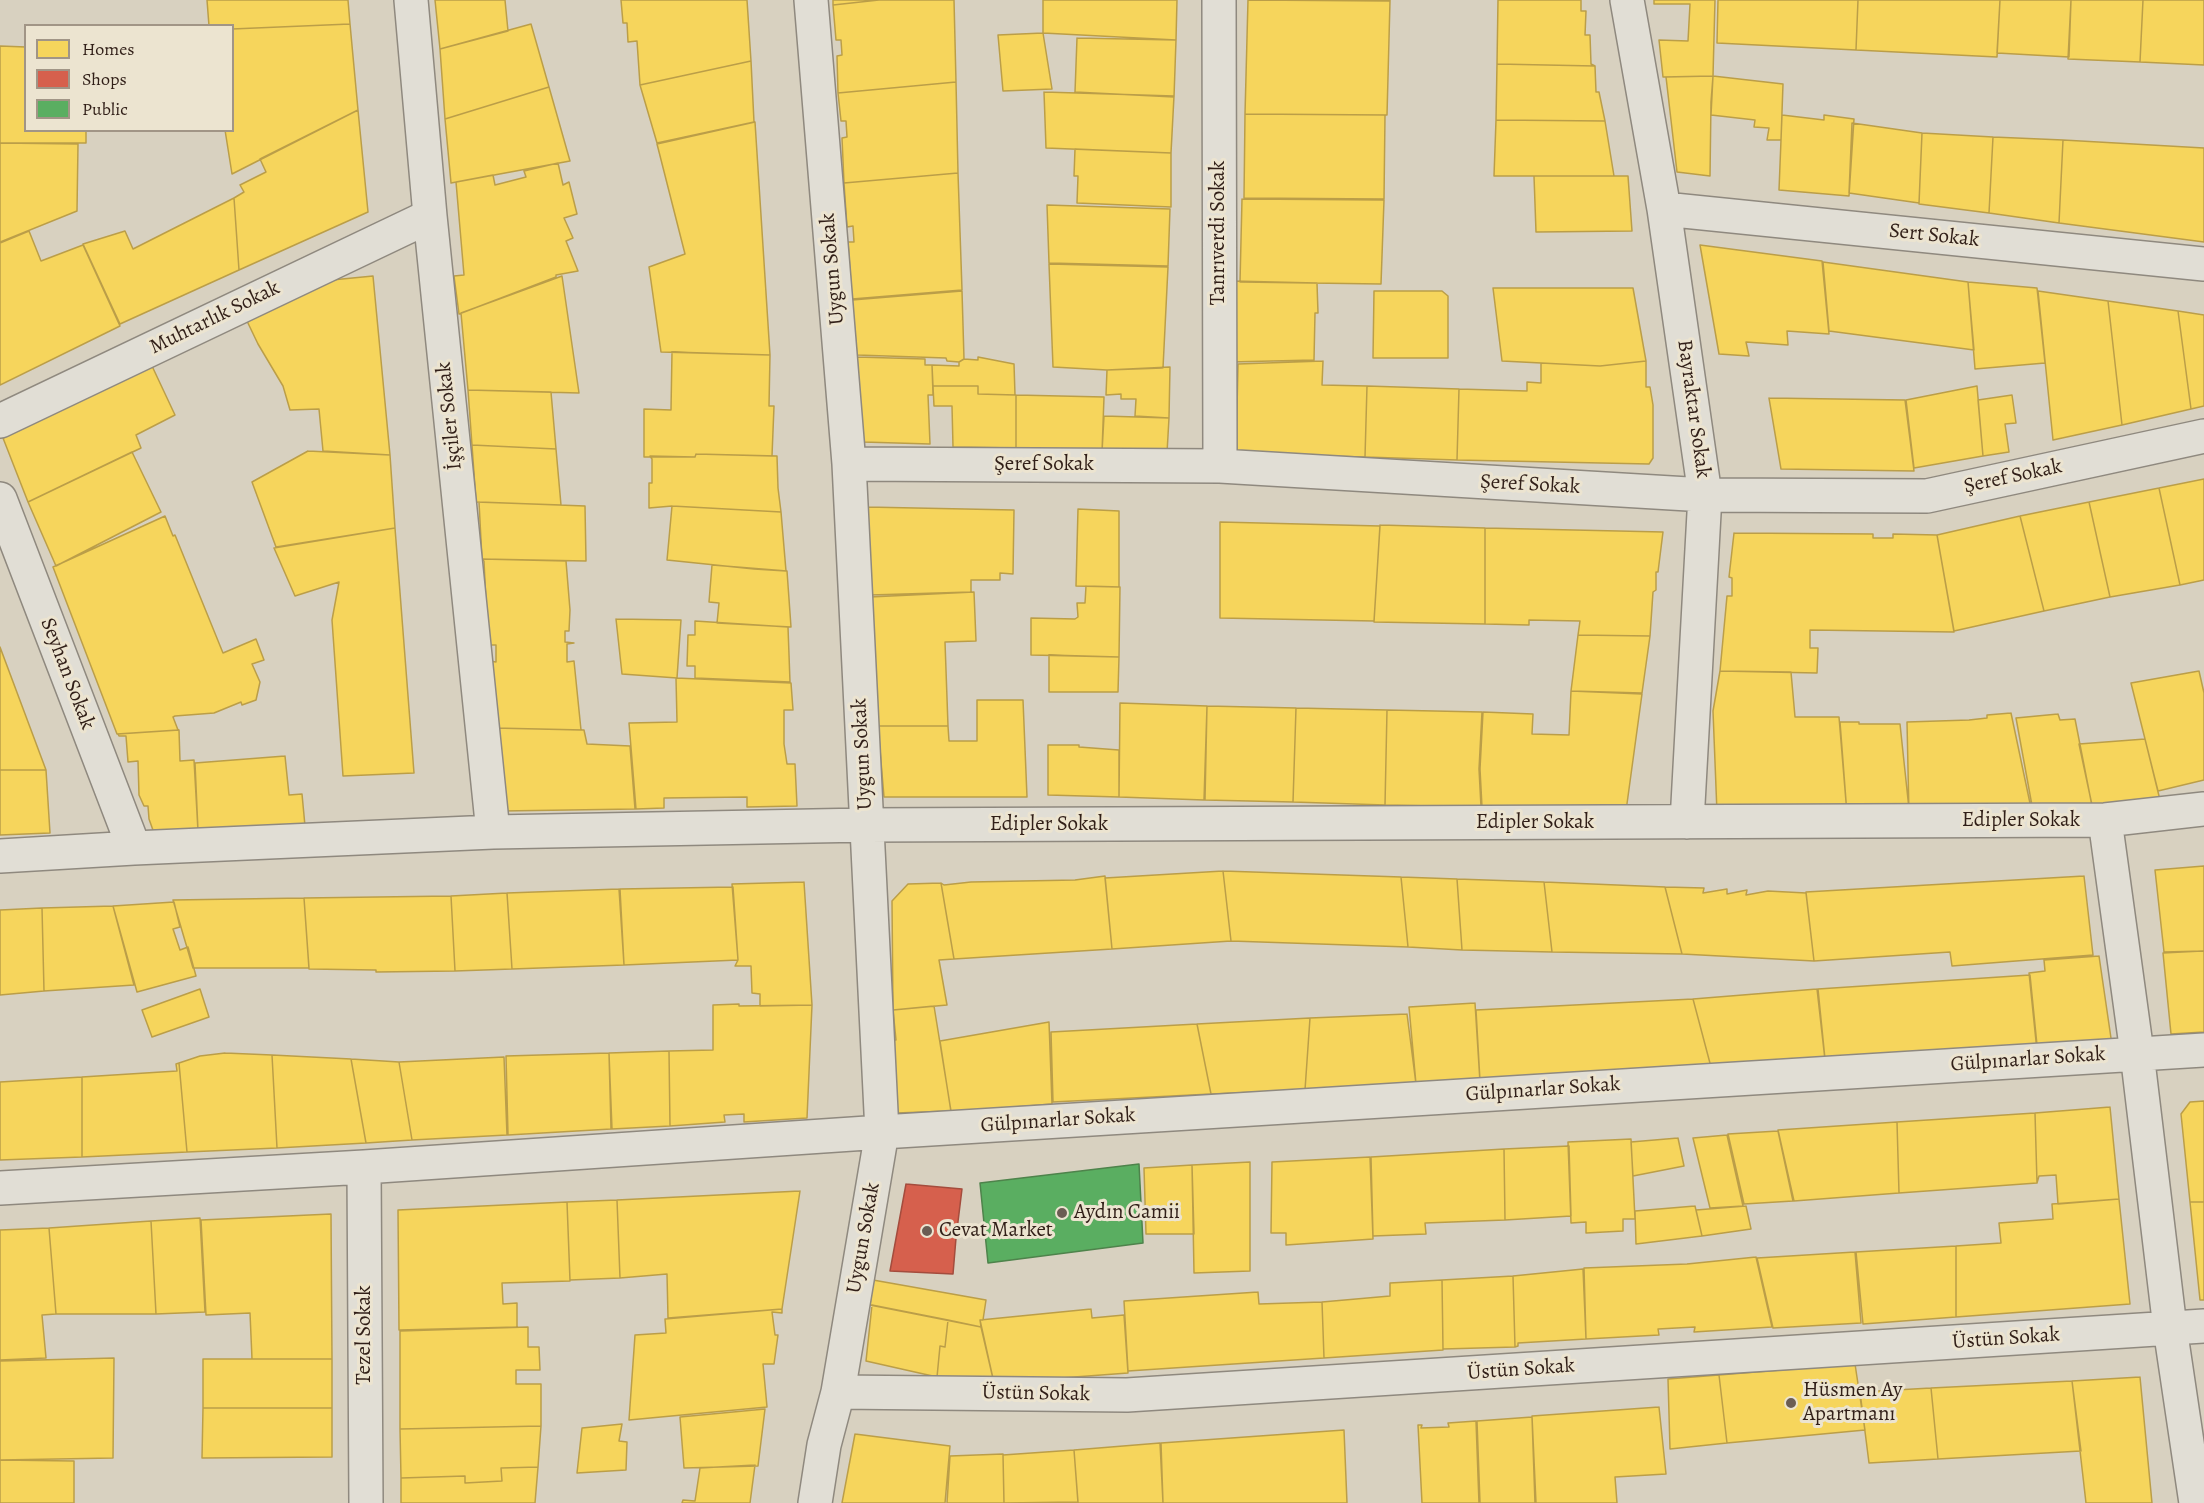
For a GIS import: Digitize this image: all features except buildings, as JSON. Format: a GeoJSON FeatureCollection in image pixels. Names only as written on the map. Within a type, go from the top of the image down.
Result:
{"type":"FeatureCollection","features":[{"type":"Feature","properties":{"kind":"street","name":"İşçiler Sokak"},"geometry":{"type":"LineString","coordinates":[[411,0],[430,216],[493,832]]}},
{"type":"Feature","properties":{"kind":"street","name":"Uygun Sokak"},"geometry":{"type":"LineString","coordinates":[[811,0],[849,464],[882,1132],[838,1392],[824,1445],[815,1503]]}},
{"type":"Feature","properties":{"kind":"street","name":"Tanrıverdi Sokak"},"geometry":{"type":"LineString","coordinates":[[1219,0],[1220,466]]}},
{"type":"Feature","properties":{"kind":"street","name":"Bayraktar Sokak"},"geometry":{"type":"LineString","coordinates":[[1627,0],[1664,209],[1706,495],[1687,822]]}},
{"type":"Feature","properties":{"kind":"street","name":"Sert Sokak"},"geometry":{"type":"LineString","coordinates":[[1664,209],[2204,264]]}},
{"type":"Feature","properties":{"kind":"street","name":"Muhtarlık Sokak"},"geometry":{"type":"LineString","coordinates":[[0,421],[430,216]]}},
{"type":"Feature","properties":{"kind":"street","name":"Şeref Sokak"},"geometry":{"type":"LineString","coordinates":[[849,464],[1220,466],[1706,495],[1927,496],[2204,436]]}},
{"type":"Feature","properties":{"kind":"street","name":"Seyhan Sokak"},"geometry":{"type":"LineString","coordinates":[[0,499],[134,848]]}},
{"type":"Feature","properties":{"kind":"street","name":"Edipler Sokak"},"geometry":{"type":"LineString","coordinates":[[0,856],[493,832],[866,825],[2105,820],[2204,809]]}},
{"type":"Feature","properties":{"kind":"street"},"geometry":{"type":"LineString","coordinates":[[2105,820],[2137,1053],[2169,1328],[2196,1503]]}},
{"type":"Feature","properties":{"kind":"street","name":"Gülpınarlar Sokak"},"geometry":{"type":"LineString","coordinates":[[0,1188],[2204,1050]]}},
{"type":"Feature","properties":{"kind":"street","name":"Tezel Sokak"},"geometry":{"type":"LineString","coordinates":[[364,1167],[366,1503]]}},
{"type":"Feature","properties":{"kind":"street","name":"Üstün Sokak"},"geometry":{"type":"LineString","coordinates":[[838,1392],[1127,1395],[2204,1326]]}},
{"type":"Feature","properties":{"kind":"place","name":"Aydın Camii"},"geometry":{"type":"Point","coordinates":[1062,1213]}},
{"type":"Feature","properties":{"kind":"place","name":"Cevat Market"},"geometry":{"type":"Point","coordinates":[927,1231]}},
{"type":"Feature","properties":{"kind":"place","name":"Hüsmen Ay Apartmanı"},"geometry":{"type":"Point","coordinates":[1791,1403]}}]}
